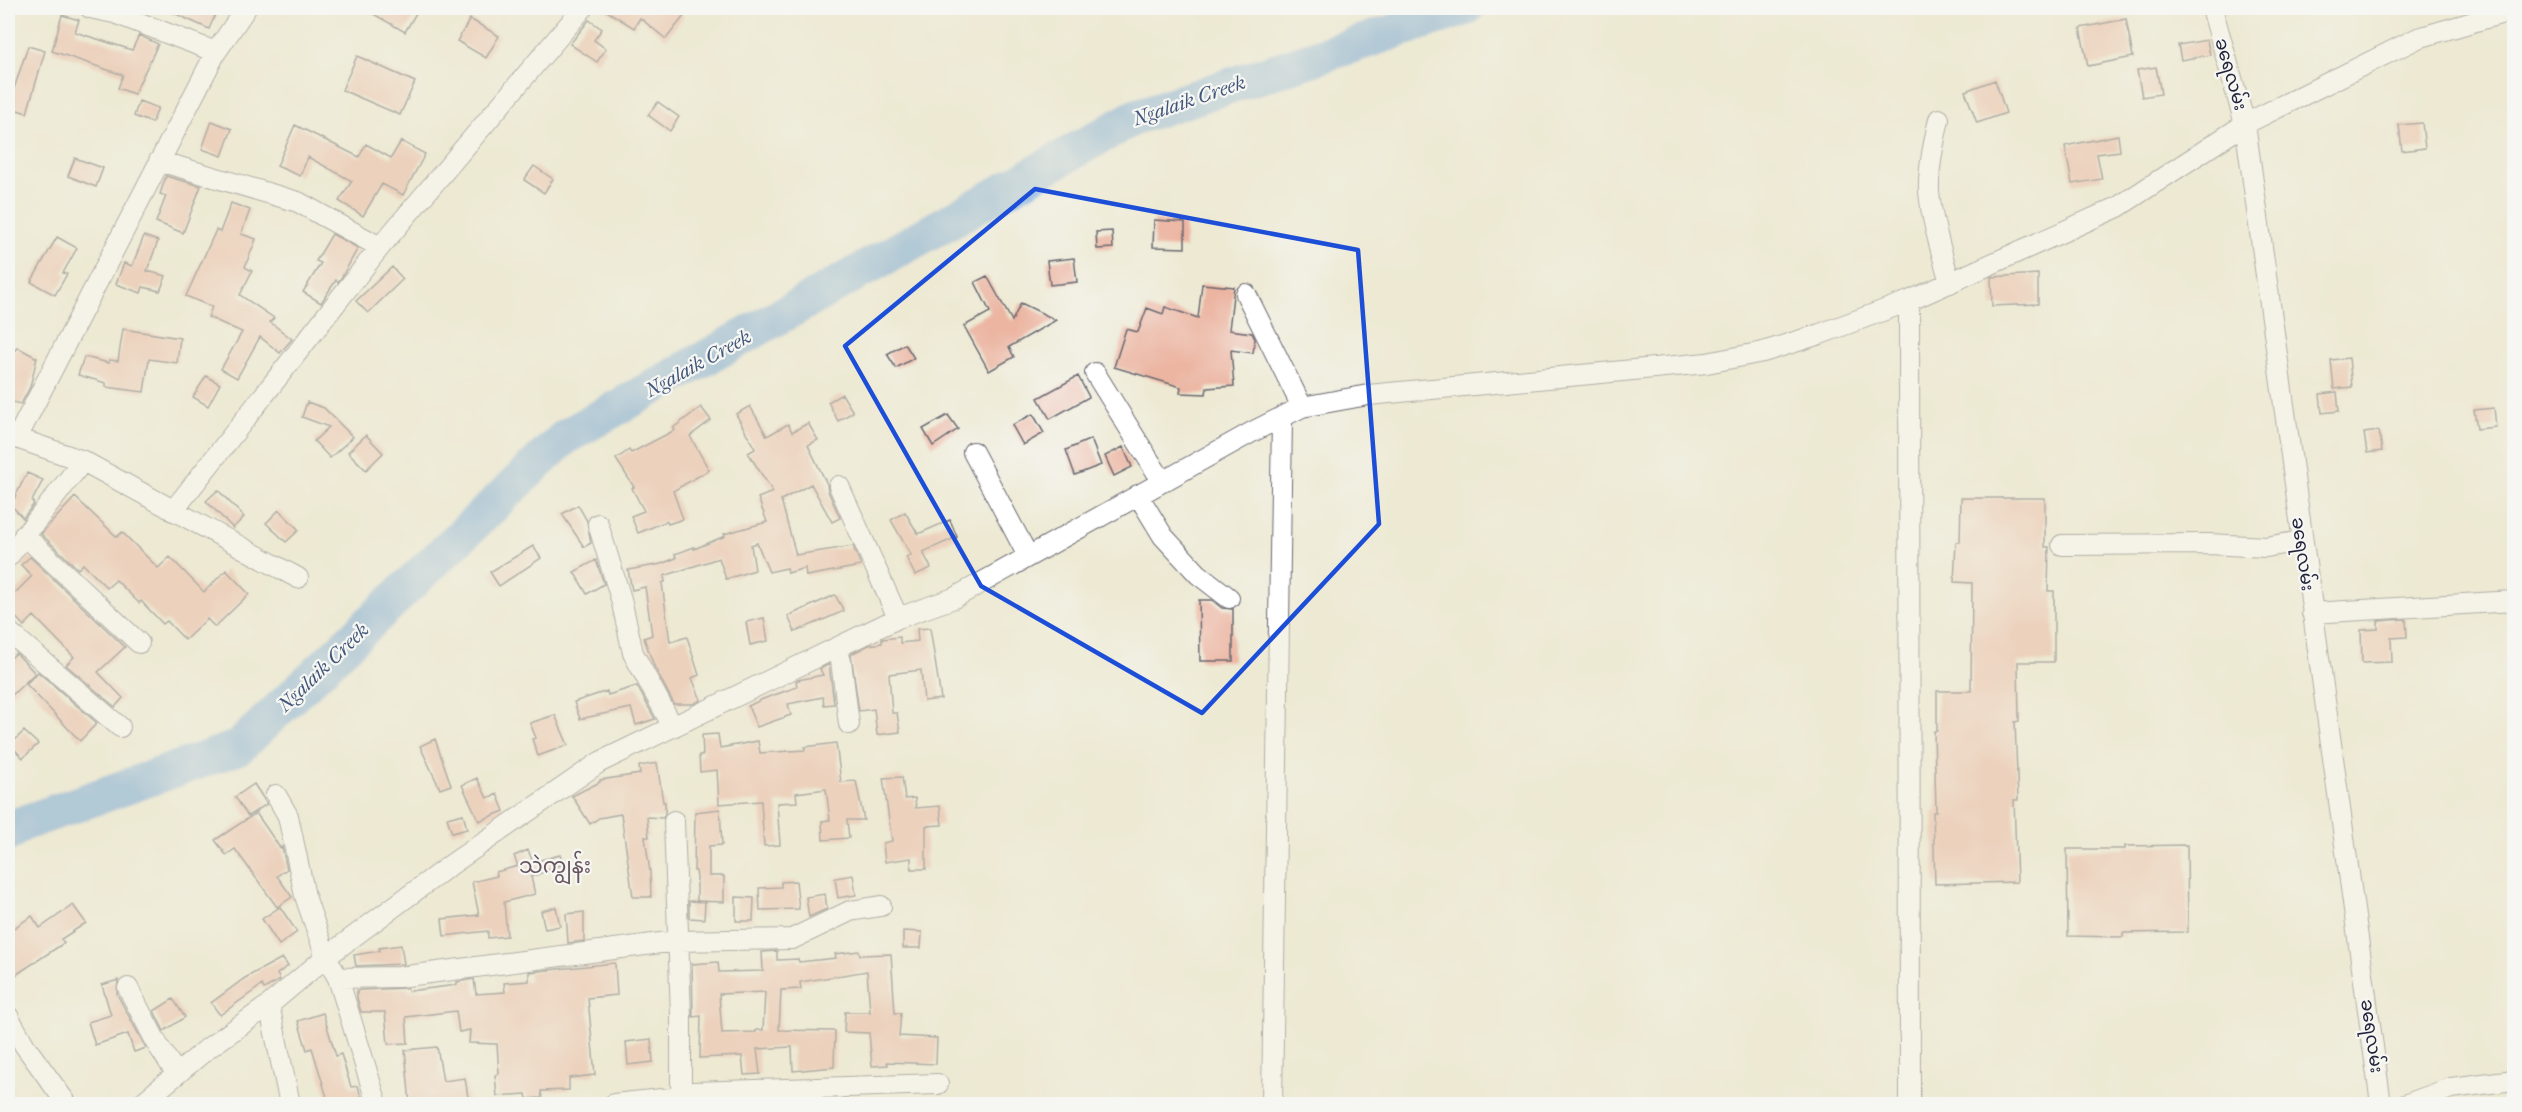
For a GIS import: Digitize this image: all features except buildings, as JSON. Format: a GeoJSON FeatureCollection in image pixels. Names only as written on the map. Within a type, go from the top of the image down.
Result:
{"type":"FeatureCollection","features":[{"type":"Feature","properties":{"kind":"street"},"geometry":{"type":"LineString","coordinates":[[90,8],[114,13],[216,52]]}},
{"type":"Feature","properties":{"kind":"street"},"geometry":{"type":"LineString","coordinates":[[246,8],[216,52],[12,436],[83,461],[298,578]]}},
{"type":"Feature","properties":{"kind":"street"},"geometry":{"type":"LineString","coordinates":[[173,511],[380,247],[582,8]]}},
{"type":"Feature","properties":{"kind":"street","name":"ခရေလမ်း"},"geometry":{"type":"LineString","coordinates":[[2212,8],[2245,124],[2301,541],[2381,1104]]}},
{"type":"Feature","properties":{"kind":"street"},"geometry":{"type":"LineString","coordinates":[[148,1102],[176,1073],[269,1005],[326,957],[449,866],[600,762],[898,618],[954,597],[1162,481],[1302,407],[1368,394],[1707,363],[1763,352],[1820,334],[1909,301],[2118,207],[2245,124],[2418,38],[2514,10]]}},
{"type":"Feature","properties":{"kind":"street"},"geometry":{"type":"LineString","coordinates":[[1939,119],[1929,190],[1935,226],[1950,283]]}},
{"type":"Feature","properties":{"kind":"street"},"geometry":{"type":"LineString","coordinates":[[159,161],[298,202],[380,247]]}},
{"type":"Feature","properties":{"kind":"street"},"geometry":{"type":"LineString","coordinates":[[1246,294],[1302,407]]}},
{"type":"Feature","properties":{"kind":"street"},"geometry":{"type":"LineString","coordinates":[[1909,301],[1910,1104]]}},
{"type":"Feature","properties":{"kind":"street"},"geometry":{"type":"LineString","coordinates":[[1095,374],[1162,481]]}},
{"type":"Feature","properties":{"kind":"street"},"geometry":{"type":"LineString","coordinates":[[1272,1104],[1282,418]]}},
{"type":"Feature","properties":{"kind":"street"},"geometry":{"type":"LineString","coordinates":[[973,452],[1028,556]]}},
{"type":"Feature","properties":{"kind":"street"},"geometry":{"type":"LineString","coordinates":[[8,557],[83,461]]}},
{"type":"Feature","properties":{"kind":"street"},"geometry":{"type":"LineString","coordinates":[[839,486],[898,618]]}},
{"type":"Feature","properties":{"kind":"street"},"geometry":{"type":"LineString","coordinates":[[1138,495],[1163,536],[1198,574],[1229,598]]}},
{"type":"Feature","properties":{"kind":"street"},"geometry":{"type":"LineString","coordinates":[[598,524],[621,599],[633,653],[673,727]]}},
{"type":"Feature","properties":{"kind":"street"},"geometry":{"type":"LineString","coordinates":[[24,536],[140,643]]}},
{"type":"Feature","properties":{"kind":"street"},"geometry":{"type":"LineString","coordinates":[[2062,545],[2209,544],[2266,547],[2301,541]]}},
{"type":"Feature","properties":{"kind":"street"},"geometry":{"type":"LineString","coordinates":[[2312,613],[2514,601]]}},
{"type":"Feature","properties":{"kind":"street"},"geometry":{"type":"LineString","coordinates":[[8,631],[120,727]]}},
{"type":"Feature","properties":{"kind":"street"},"geometry":{"type":"LineString","coordinates":[[836,648],[843,672],[849,724]]}},
{"type":"Feature","properties":{"kind":"street"},"geometry":{"type":"LineString","coordinates":[[276,795],[288,816],[305,896],[326,957],[338,978],[377,1104]]}},
{"type":"Feature","properties":{"kind":"street"},"geometry":{"type":"LineString","coordinates":[[674,821],[681,1101]]}},
{"type":"Feature","properties":{"kind":"street"},"geometry":{"type":"LineString","coordinates":[[338,978],[399,977],[676,941],[792,939],[850,910],[881,906]]}},
{"type":"Feature","properties":{"kind":"street"},"geometry":{"type":"LineString","coordinates":[[128,988],[159,1047],[176,1073]]}},
{"type":"Feature","properties":{"kind":"street"},"geometry":{"type":"LineString","coordinates":[[269,1005],[290,1104]]}},
{"type":"Feature","properties":{"kind":"street"},"geometry":{"type":"LineString","coordinates":[[8,1016],[25,1046],[67,1104]]}},
{"type":"Feature","properties":{"kind":"street"},"geometry":{"type":"LineString","coordinates":[[2407,1104],[2451,1088],[2514,1080]]}},
{"type":"Feature","properties":{"kind":"street"},"geometry":{"type":"LineString","coordinates":[[614,1104],[681,1101],[693,1092],[938,1083]]}},
{"type":"Feature","properties":{"kind":"highlighted area"},"geometry":{"type":"Polygon","coordinates":[[[1035,189],[1358,250],[1379,524],[1202,713],[981,586],[845,346],[1035,189]]]}},
{"type":"Feature","properties":{"kind":"waterway","name":"Ngalaik Creek"},"geometry":{"type":"LineString","coordinates":[[8,834],[21,824],[239,747],[565,437],[1135,117],[1466,8]]}},
{"type":"Feature","properties":{"kind":"district","name":"သဲကျွန်း"},"geometry":{"type":"Point","coordinates":[555,866]}}]}
